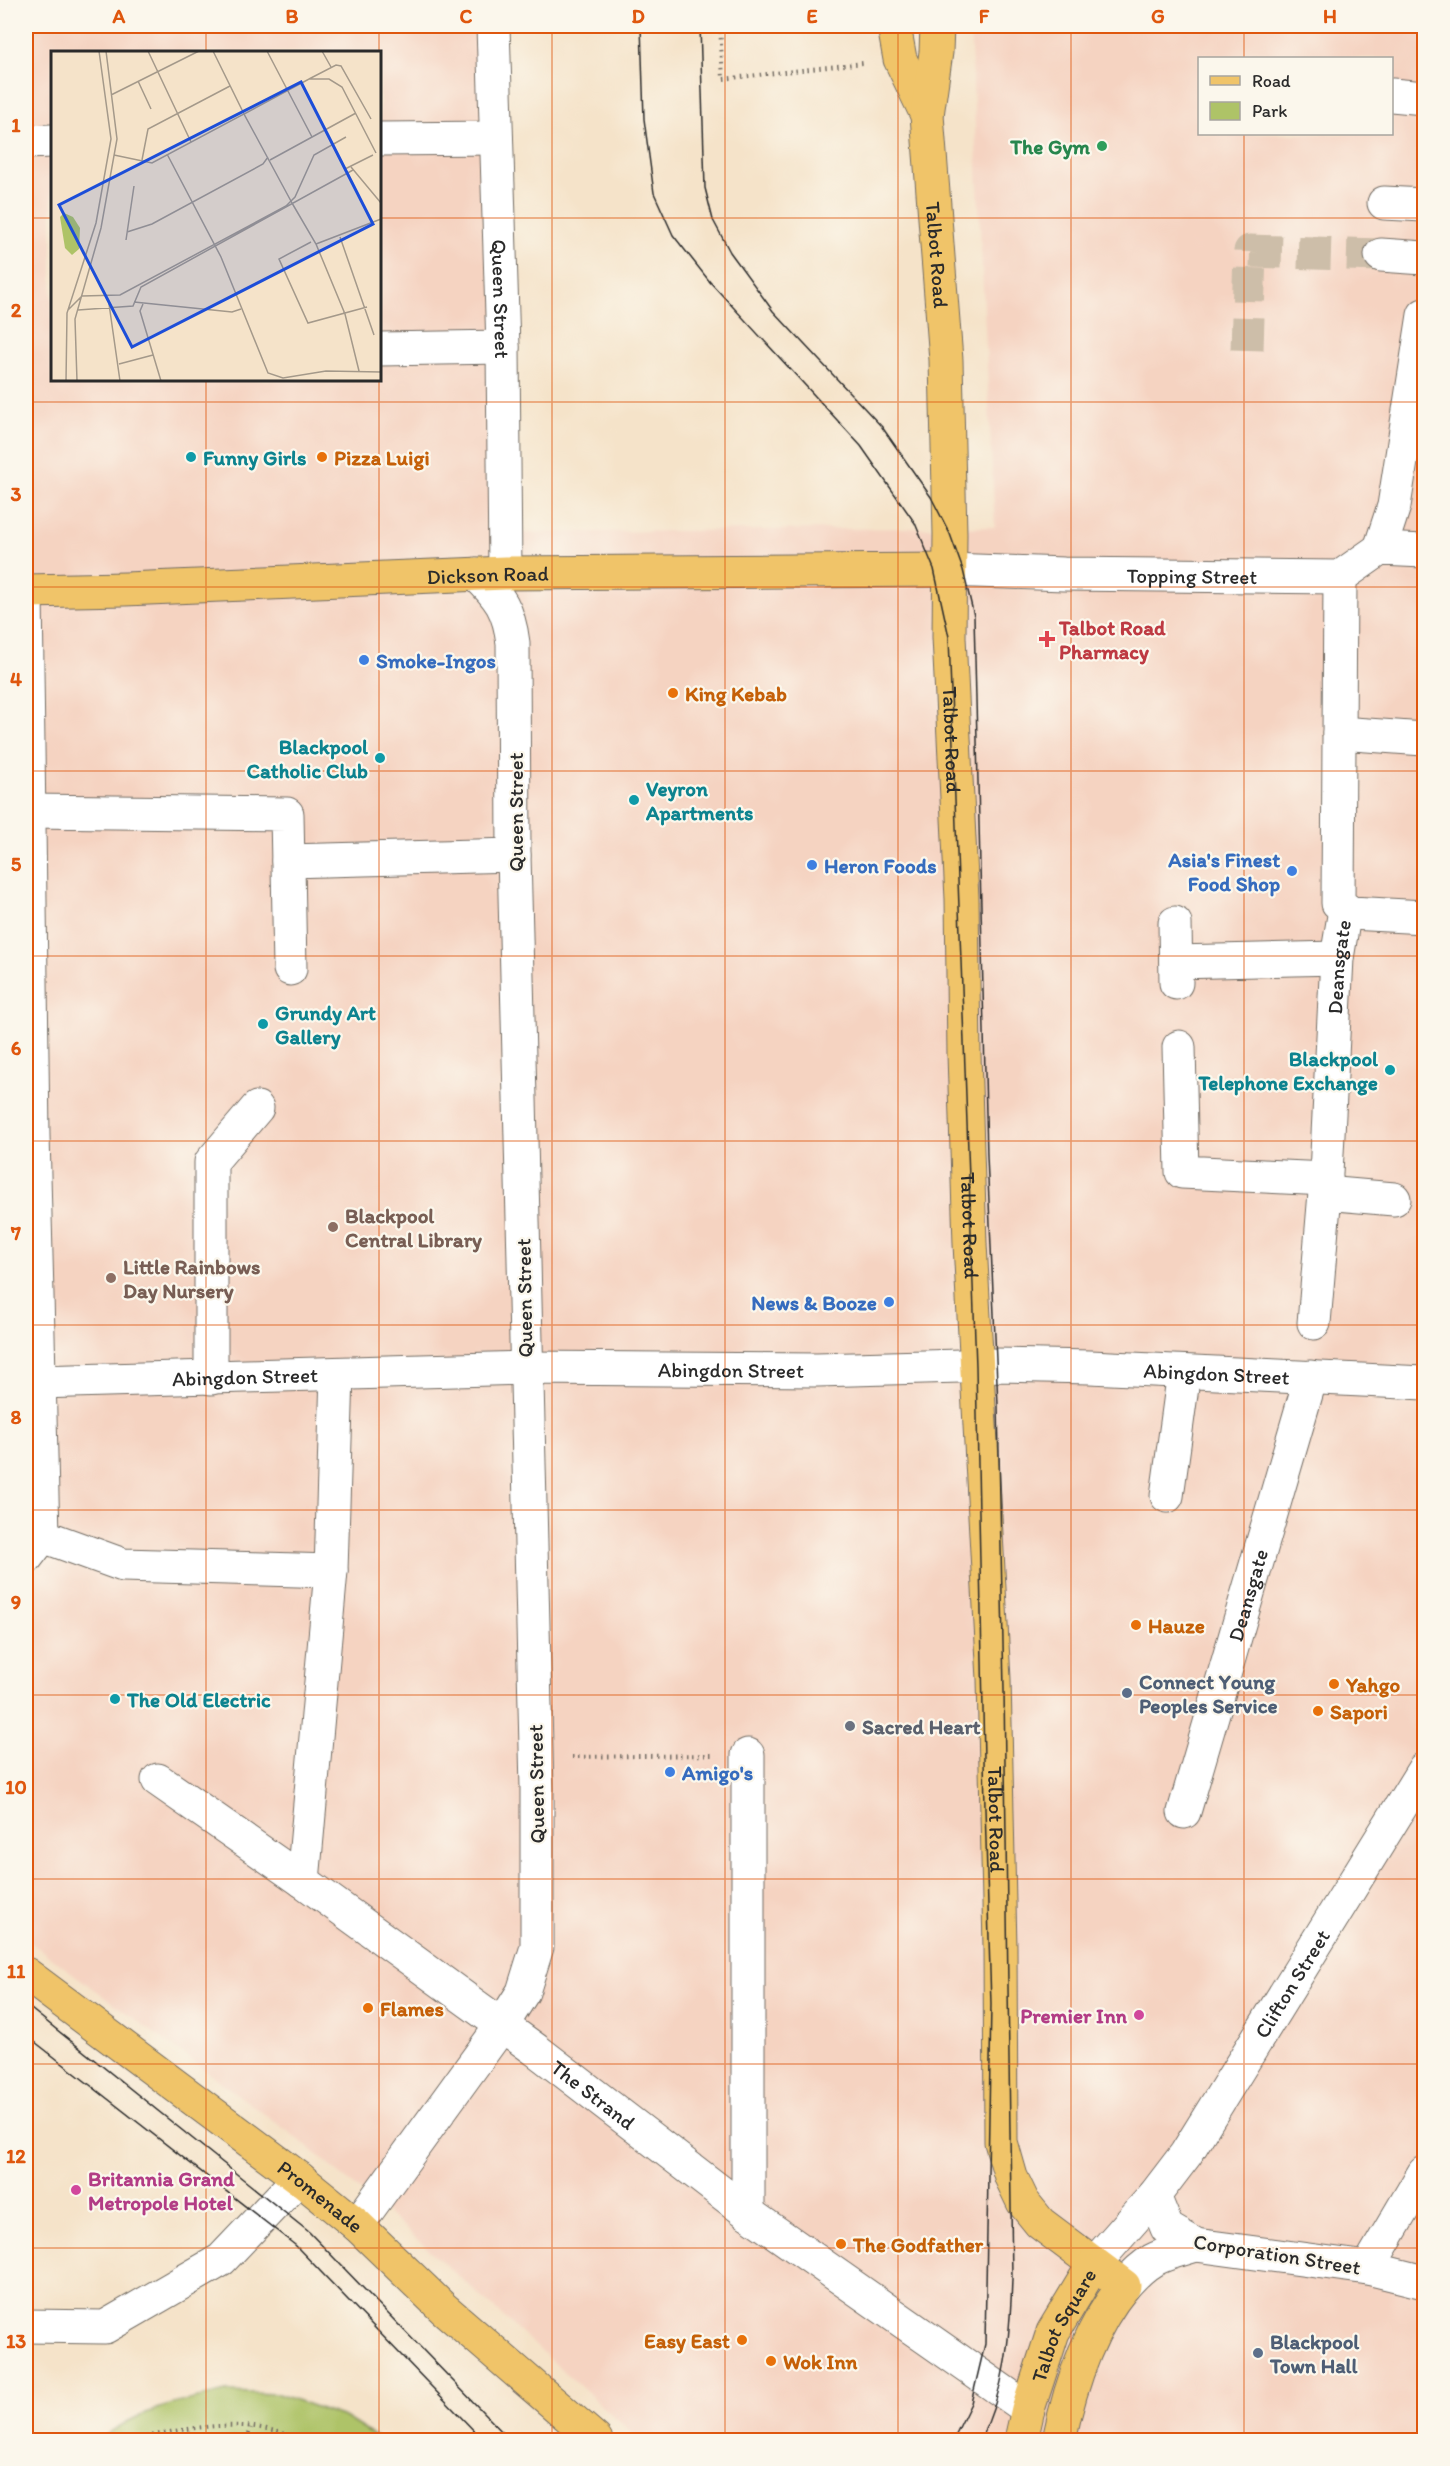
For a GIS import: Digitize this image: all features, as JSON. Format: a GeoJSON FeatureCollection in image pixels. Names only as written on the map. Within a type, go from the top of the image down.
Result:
{"type":"FeatureCollection","features":[{"type":"Feature","properties":{"kind":"main road","name":"Talbot Road"},"geometry":{"type":"LineString","coordinates":[[894,26],[900,59],[927,115]]}},
{"type":"Feature","properties":{"kind":"main road","name":"Talbot Road"},"geometry":{"type":"LineString","coordinates":[[937,26],[936,52],[927,115],[946,360],[949,637],[962,899],[964,1054],[976,1366],[994,1679],[1000,1947],[1001,2142],[1011,2177],[1023,2202],[1040,2223],[1124,2286]]}},
{"type":"Feature","properties":{"kind":"main road","name":"Dickson Road"},"geometry":{"type":"LineString","coordinates":[[26,591],[491,574],[949,570]]}},
{"type":"Feature","properties":{"kind":"main road","name":"Promenade"},"geometry":{"type":"LineString","coordinates":[[26,1974],[299,2178],[357,2225],[443,2308],[596,2440]]}},
{"type":"Feature","properties":{"kind":"main road","name":"Talbot Square"},"geometry":{"type":"LineString","coordinates":[[1021,2440],[1028,2409],[1053,2332],[1094,2264]]}},
{"type":"Feature","properties":{"kind":"main road","name":"Talbot Square"},"geometry":{"type":"LineString","coordinates":[[1059,2440],[1085,2352],[1102,2316],[1124,2286]]}},
{"type":"Feature","properties":{"kind":"street","name":"Queen Street"},"geometry":{"type":"LineString","coordinates":[[357,2225],[524,1992],[536,1954],[536,1759],[514,855],[513,643],[511,626],[491,574],[503,347],[493,26]]}},
{"type":"Feature","properties":{"kind":"street"},"geometry":{"type":"LineString","coordinates":[[1393,95],[1425,98]]}},
{"type":"Feature","properties":{"kind":"street"},"geometry":{"type":"LineString","coordinates":[[381,139],[496,138]]}},
{"type":"Feature","properties":{"kind":"street"},"geometry":{"type":"LineString","coordinates":[[26,142],[51,141]]}},
{"type":"Feature","properties":{"kind":"street"},"geometry":{"type":"LineString","coordinates":[[1384,203],[1425,205]]}},
{"type":"Feature","properties":{"kind":"street"},"geometry":{"type":"LineString","coordinates":[[1381,255],[1425,258]]}},
{"type":"Feature","properties":{"kind":"street"},"geometry":{"type":"LineString","coordinates":[[1340,577],[1380,549],[1394,506],[1425,315]]}},
{"type":"Feature","properties":{"kind":"street"},"geometry":{"type":"LineString","coordinates":[[381,349],[503,347]]}},
{"type":"Feature","properties":{"kind":"street"},"geometry":{"type":"LineString","coordinates":[[1380,549],[1425,551]]}},
{"type":"Feature","properties":{"kind":"street","name":"Topping Street"},"geometry":{"type":"LineString","coordinates":[[949,570],[1064,574],[1340,577]]}},
{"type":"Feature","properties":{"kind":"street","name":"Deansgate"},"geometry":{"type":"LineString","coordinates":[[1314,1323],[1326,1186],[1337,958],[1344,910],[1338,903],[1337,895],[1340,577]]}},
{"type":"Feature","properties":{"kind":"street"},"geometry":{"type":"LineString","coordinates":[[26,591],[29,1135],[38,1382],[34,1547],[123,1564],[331,1571]]}},
{"type":"Feature","properties":{"kind":"street"},"geometry":{"type":"LineString","coordinates":[[1339,733],[1425,739]]}},
{"type":"Feature","properties":{"kind":"street"},"geometry":{"type":"LineString","coordinates":[[29,811],[287,814],[290,969]]}},
{"type":"Feature","properties":{"kind":"street"},"geometry":{"type":"LineString","coordinates":[[288,861],[514,855]]}},
{"type":"Feature","properties":{"kind":"street"},"geometry":{"type":"LineString","coordinates":[[1344,910],[1356,914],[1425,917]]}},
{"type":"Feature","properties":{"kind":"street"},"geometry":{"type":"LineString","coordinates":[[1175,923],[1176,972],[1337,958]]}},
{"type":"Feature","properties":{"kind":"street"},"geometry":{"type":"LineString","coordinates":[[1179,1047],[1182,1172],[1326,1186],[1394,1199]]}},
{"type":"Feature","properties":{"kind":"street"},"geometry":{"type":"LineString","coordinates":[[211,1378],[211,1162],[257,1108]]}},
{"type":"Feature","properties":{"kind":"street","name":"Abingdon Street"},"geometry":{"type":"LineString","coordinates":[[38,1382],[526,1368],[817,1370],[976,1366],[1090,1367],[1425,1383]]}},
{"type":"Feature","properties":{"kind":"street"},"geometry":{"type":"LineString","coordinates":[[1167,1496],[1184,1372]]}},
{"type":"Feature","properties":{"kind":"street"},"geometry":{"type":"LineString","coordinates":[[303,1881],[331,1571],[338,1374]]}},
{"type":"Feature","properties":{"kind":"street","name":"Deansgate"},"geometry":{"type":"LineString","coordinates":[[1184,1812],[1311,1377]]}},
{"type":"Feature","properties":{"kind":"street"},"geometry":{"type":"LineString","coordinates":[[748,1755],[748,2213]]}},
{"type":"Feature","properties":{"kind":"street","name":"Clifton Street"},"geometry":{"type":"LineString","coordinates":[[1154,2196],[1186,2154],[1425,1769]]}},
{"type":"Feature","properties":{"kind":"street","name":"The Strand"},"geometry":{"type":"LineString","coordinates":[[158,1780],[303,1881],[502,2025],[748,2213],[1028,2409]]}},
{"type":"Feature","properties":{"kind":"street"},"geometry":{"type":"LineString","coordinates":[[1368,2268],[1425,2173]]}},
{"type":"Feature","properties":{"kind":"street"},"geometry":{"type":"LineString","coordinates":[[26,2326],[105,2327],[221,2260],[299,2178]]}},
{"type":"Feature","properties":{"kind":"street","name":"Talbot Square"},"geometry":{"type":"LineString","coordinates":[[1094,2264],[1154,2196]]}},
{"type":"Feature","properties":{"kind":"street","name":"Corporation Street"},"geometry":{"type":"LineString","coordinates":[[1154,2196],[1167,2228],[1196,2245],[1368,2268],[1425,2282]]}},
{"type":"Feature","properties":{"kind":"street","name":"Talbot Square"},"geometry":{"type":"LineString","coordinates":[[1124,2286],[1140,2268],[1154,2258],[1196,2245]]}},
{"type":"Feature","properties":{"kind":"path"},"geometry":{"type":"LineString","coordinates":[[720,26],[723,79],[900,59]]}},
{"type":"Feature","properties":{"kind":"path"},"geometry":{"type":"LineString","coordinates":[[536,1759],[748,1755]]}},
{"type":"Feature","properties":{"kind":"path"},"geometry":{"type":"LineString","coordinates":[[135,2440],[162,2433],[219,2426],[270,2429],[303,2440]]}},
{"type":"Feature","properties":{"kind":"path"},"geometry":{"type":"LineString","coordinates":[[247,2440],[251,2428]]}},
{"type":"Feature","properties":{"kind":"shaded area"},"geometry":{"type":"Polygon","coordinates":[[[26,26],[493,26],[515,533],[995,527],[970,26],[1424,26],[1424,2440],[640,2440],[406,2229],[297,2138],[26,1939],[26,26]]]}},
{"type":"Feature","properties":{"kind":"green space"},"geometry":{"type":"Polygon","coordinates":[[[227,2392],[278,2394],[344,2417],[381,2440],[99,2440],[145,2413],[176,2403],[227,2392]]]}},
{"type":"Feature","properties":{"kind":"tunnel"},"geometry":{"type":"LineString","coordinates":[[1247,350],[1250,251],[1381,255]]}},
{"type":"Feature","properties":{"kind":"tram line"},"geometry":{"type":"LineString","coordinates":[[641,26],[644,119],[654,193],[673,235],[710,282],[861,446],[915,523],[934,569],[949,637],[976,1366],[991,2004],[985,2344],[971,2403],[953,2440]]}},
{"type":"Feature","properties":{"kind":"tram line"},"geometry":{"type":"LineString","coordinates":[[700,26],[705,188],[713,220],[730,252],[773,311],[882,427],[931,497],[950,534],[963,570],[974,616],[987,1156],[998,1405],[1012,2279],[1005,2362],[996,2402],[980,2440]]}},
{"type":"Feature","properties":{"kind":"tram line"},"geometry":{"type":"LineString","coordinates":[[26,2005],[309,2232],[510,2440]]}},
{"type":"Feature","properties":{"kind":"tram line"},"geometry":{"type":"LineString","coordinates":[[26,2035],[295,2245],[483,2440]]}},
{"type":"Feature","properties":{"kind":"place","name":"The Gym"},"geometry":{"type":"Point","coordinates":[1102,146]}},
{"type":"Feature","properties":{"kind":"place","name":"Funny Girls"},"geometry":{"type":"Point","coordinates":[191,457]}},
{"type":"Feature","properties":{"kind":"place","name":"Pizza Luigi"},"geometry":{"type":"Point","coordinates":[322,457]}},
{"type":"Feature","properties":{"kind":"place","name":"Talbot Road Pharmacy"},"geometry":{"type":"Point","coordinates":[1047,639]}},
{"type":"Feature","properties":{"kind":"place","name":"Smoke-Ingos"},"geometry":{"type":"Point","coordinates":[364,660]}},
{"type":"Feature","properties":{"kind":"place","name":"King Kebab"},"geometry":{"type":"Point","coordinates":[673,693]}},
{"type":"Feature","properties":{"kind":"place","name":"Blackpool Catholic Club"},"geometry":{"type":"Point","coordinates":[380,758]}},
{"type":"Feature","properties":{"kind":"place","name":"Veyron Apartments"},"geometry":{"type":"Point","coordinates":[634,800]}},
{"type":"Feature","properties":{"kind":"place","name":"Heron Foods"},"geometry":{"type":"Point","coordinates":[812,865]}},
{"type":"Feature","properties":{"kind":"place","name":"Asia's Finest Food Shop"},"geometry":{"type":"Point","coordinates":[1292,871]}},
{"type":"Feature","properties":{"kind":"place","name":"Grundy Art Gallery"},"geometry":{"type":"Point","coordinates":[263,1024]}},
{"type":"Feature","properties":{"kind":"place","name":"Blackpool Telephone Exchange"},"geometry":{"type":"Point","coordinates":[1390,1070]}},
{"type":"Feature","properties":{"kind":"place","name":"Blackpool Central Library"},"geometry":{"type":"Point","coordinates":[333,1227]}},
{"type":"Feature","properties":{"kind":"place","name":"Little Rainbows Day Nursery"},"geometry":{"type":"Point","coordinates":[111,1278]}},
{"type":"Feature","properties":{"kind":"place","name":"News & Booze"},"geometry":{"type":"Point","coordinates":[889,1302]}},
{"type":"Feature","properties":{"kind":"place","name":"Hauze"},"geometry":{"type":"Point","coordinates":[1136,1625]}},
{"type":"Feature","properties":{"kind":"place","name":"Yahgo"},"geometry":{"type":"Point","coordinates":[1334,1684]}},
{"type":"Feature","properties":{"kind":"place","name":"Connect Young Peoples Service"},"geometry":{"type":"Point","coordinates":[1127,1693]}},
{"type":"Feature","properties":{"kind":"place","name":"The Old Electric"},"geometry":{"type":"Point","coordinates":[115,1699]}},
{"type":"Feature","properties":{"kind":"place","name":"Sapori"},"geometry":{"type":"Point","coordinates":[1318,1711]}},
{"type":"Feature","properties":{"kind":"place","name":"Sacred Heart"},"geometry":{"type":"Point","coordinates":[850,1726]}},
{"type":"Feature","properties":{"kind":"place","name":"Amigo's"},"geometry":{"type":"Point","coordinates":[670,1772]}},
{"type":"Feature","properties":{"kind":"place","name":"Flames"},"geometry":{"type":"Point","coordinates":[368,2008]}},
{"type":"Feature","properties":{"kind":"place","name":"Premier Inn"},"geometry":{"type":"Point","coordinates":[1139,2015]}},
{"type":"Feature","properties":{"kind":"place","name":"Britannia Grand Metropole Hotel"},"geometry":{"type":"Point","coordinates":[76,2190]}},
{"type":"Feature","properties":{"kind":"place","name":"The Godfather"},"geometry":{"type":"Point","coordinates":[841,2244]}},
{"type":"Feature","properties":{"kind":"place","name":"Easy East"},"geometry":{"type":"Point","coordinates":[742,2340]}},
{"type":"Feature","properties":{"kind":"place","name":"Blackpool Town Hall"},"geometry":{"type":"Point","coordinates":[1258,2353]}},
{"type":"Feature","properties":{"kind":"place","name":"Wok Inn"},"geometry":{"type":"Point","coordinates":[771,2361]}}]}
